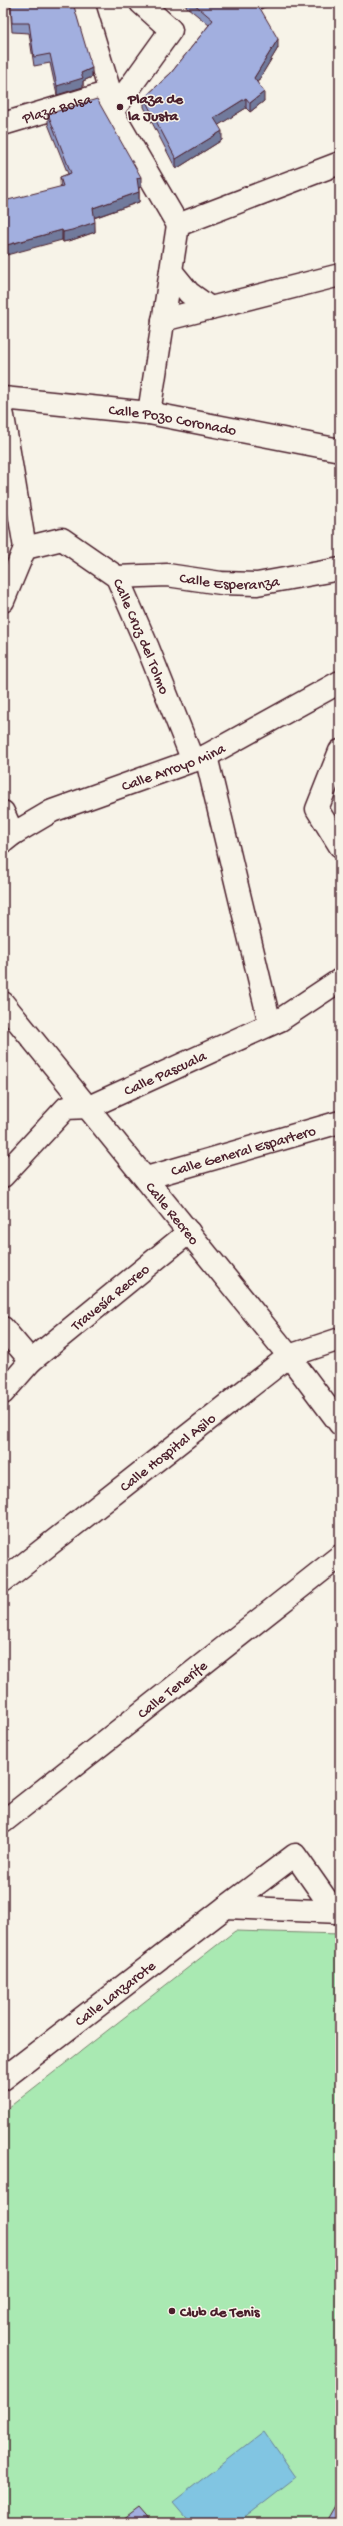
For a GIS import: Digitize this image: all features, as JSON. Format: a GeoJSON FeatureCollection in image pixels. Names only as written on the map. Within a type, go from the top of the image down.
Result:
{"type":"FeatureCollection","features":[{"type":"Feature","properties":{"kind":"street"},"geometry":{"type":"LineString","coordinates":[[83,3],[111,102],[178,225],[149,414]]}},
{"type":"Feature","properties":{"kind":"street"},"geometry":{"type":"LineString","coordinates":[[111,102],[170,30],[141,3]]}},
{"type":"Feature","properties":{"kind":"street","name":"Plaza Bolsa"},"geometry":{"type":"LineString","coordinates":[[3,124],[111,102]]}},
{"type":"Feature","properties":{"kind":"street"},"geometry":{"type":"LineString","coordinates":[[178,225],[340,163]]}},
{"type":"Feature","properties":{"kind":"street"},"geometry":{"type":"LineString","coordinates":[[171,271],[189,293],[210,308]]}},
{"type":"Feature","properties":{"kind":"street"},"geometry":{"type":"LineString","coordinates":[[163,320],[340,276]]}},
{"type":"Feature","properties":{"kind":"street","name":"Calle Pozo Coronado"},"geometry":{"type":"LineString","coordinates":[[3,398],[149,414],[340,450]]}},
{"type":"Feature","properties":{"kind":"street"},"geometry":{"type":"LineString","coordinates":[[3,416],[25,548],[4,594]]}},
{"type":"Feature","properties":{"kind":"street","name":"Calle Cruz del Tolmo"},"geometry":{"type":"LineString","coordinates":[[25,548],[62,539],[117,577],[199,759],[270,1024]]}},
{"type":"Feature","properties":{"kind":"street","name":"Calle Esperanza"},"geometry":{"type":"LineString","coordinates":[[117,577],[167,575],[221,583],[257,584],[340,568]]}},
{"type":"Feature","properties":{"kind":"street","name":"Calle Arroyo Mina"},"geometry":{"type":"LineString","coordinates":[[8,838],[52,811],[199,759],[340,682]]}},
{"type":"Feature","properties":{"kind":"street"},"geometry":{"type":"LineString","coordinates":[[340,751],[317,809],[340,846]]}},
{"type":"Feature","properties":{"kind":"street"},"geometry":{"type":"LineString","coordinates":[[3,812],[8,838]]}},
{"type":"Feature","properties":{"kind":"street","name":"Calle Pascuala"},"geometry":{"type":"LineString","coordinates":[[3,1176],[66,1108],[89,1107],[270,1024],[340,980]]}},
{"type":"Feature","properties":{"kind":"street","name":"Calle Recreo"},"geometry":{"type":"LineString","coordinates":[[3,1003],[89,1107],[289,1356],[340,1424]]}},
{"type":"Feature","properties":{"kind":"street","name":"Calle General Espartero"},"geometry":{"type":"LineString","coordinates":[[146,1178],[340,1122]]}},
{"type":"Feature","properties":{"kind":"street","name":"Travesía Recreo"},"geometry":{"type":"LineString","coordinates":[[3,1393],[31,1361],[189,1232]]}},
{"type":"Feature","properties":{"kind":"street"},"geometry":{"type":"LineString","coordinates":[[3,1328],[31,1361]]}},
{"type":"Feature","properties":{"kind":"street","name":"Calle Hospital Asilo"},"geometry":{"type":"LineString","coordinates":[[3,1580],[289,1356],[340,1339]]}},
{"type":"Feature","properties":{"kind":"street","name":"Calle Tenerife"},"geometry":{"type":"LineString","coordinates":[[3,1822],[340,1556]]}},
{"type":"Feature","properties":{"kind":"street","name":"Calle Lanzarote"},"geometry":{"type":"LineString","coordinates":[[3,2079],[295,1855],[338,1912]]}},
{"type":"Feature","properties":{"kind":"street","name":"Calle Lanzarote"},"geometry":{"type":"LineString","coordinates":[[226,1907],[338,1912]]}},
{"type":"Feature","properties":{"kind":"green space","name":"Club de Tenis"},"geometry":{"type":"Polygon","coordinates":[[[235,1931],[340,1934],[340,2510],[332,2523],[3,2523],[3,2112],[235,1931]]]}},
{"type":"Feature","properties":{"kind":"water"},"geometry":{"type":"Polygon","coordinates":[[[264,2431],[296,2477],[237,2523],[191,2523],[173,2502],[264,2431]]]}},
{"type":"Feature","properties":{"kind":"building"},"geometry":{"type":"Polygon","coordinates":[[[11,3],[73,3],[92,68],[81,73],[83,78],[57,86],[50,54],[34,57],[29,23],[12,23],[11,3]]]}},
{"type":"Feature","properties":{"kind":"building"},"geometry":{"type":"Polygon","coordinates":[[[193,3],[257,3],[278,39],[254,78],[264,92],[250,103],[246,98],[214,118],[222,131],[176,159],[144,98],[171,73],[213,20],[193,3]]]}},
{"type":"Feature","properties":{"kind":"building"},"geometry":{"type":"Polygon","coordinates":[[[97,99],[141,177],[137,178],[139,192],[93,208],[95,222],[72,230],[63,232],[62,230],[3,246],[3,204],[8,200],[63,186],[60,177],[71,173],[48,114],[97,99]]]}},
{"type":"Feature","properties":{"kind":"building"},"geometry":{"type":"Polygon","coordinates":[[[340,2497],[340,2523],[325,2523],[340,2497]]]}},
{"type":"Feature","properties":{"kind":"building"},"geometry":{"type":"Polygon","coordinates":[[[139,2508],[152,2523],[119,2523],[139,2508]]]}},
{"type":"Feature","properties":{"kind":"place","name":"Plaza de la Justa"},"geometry":{"type":"Point","coordinates":[120,107]}},
{"type":"Feature","properties":{"kind":"place","name":"Club de Tenis"},"geometry":{"type":"Point","coordinates":[172,2311]}}]}
